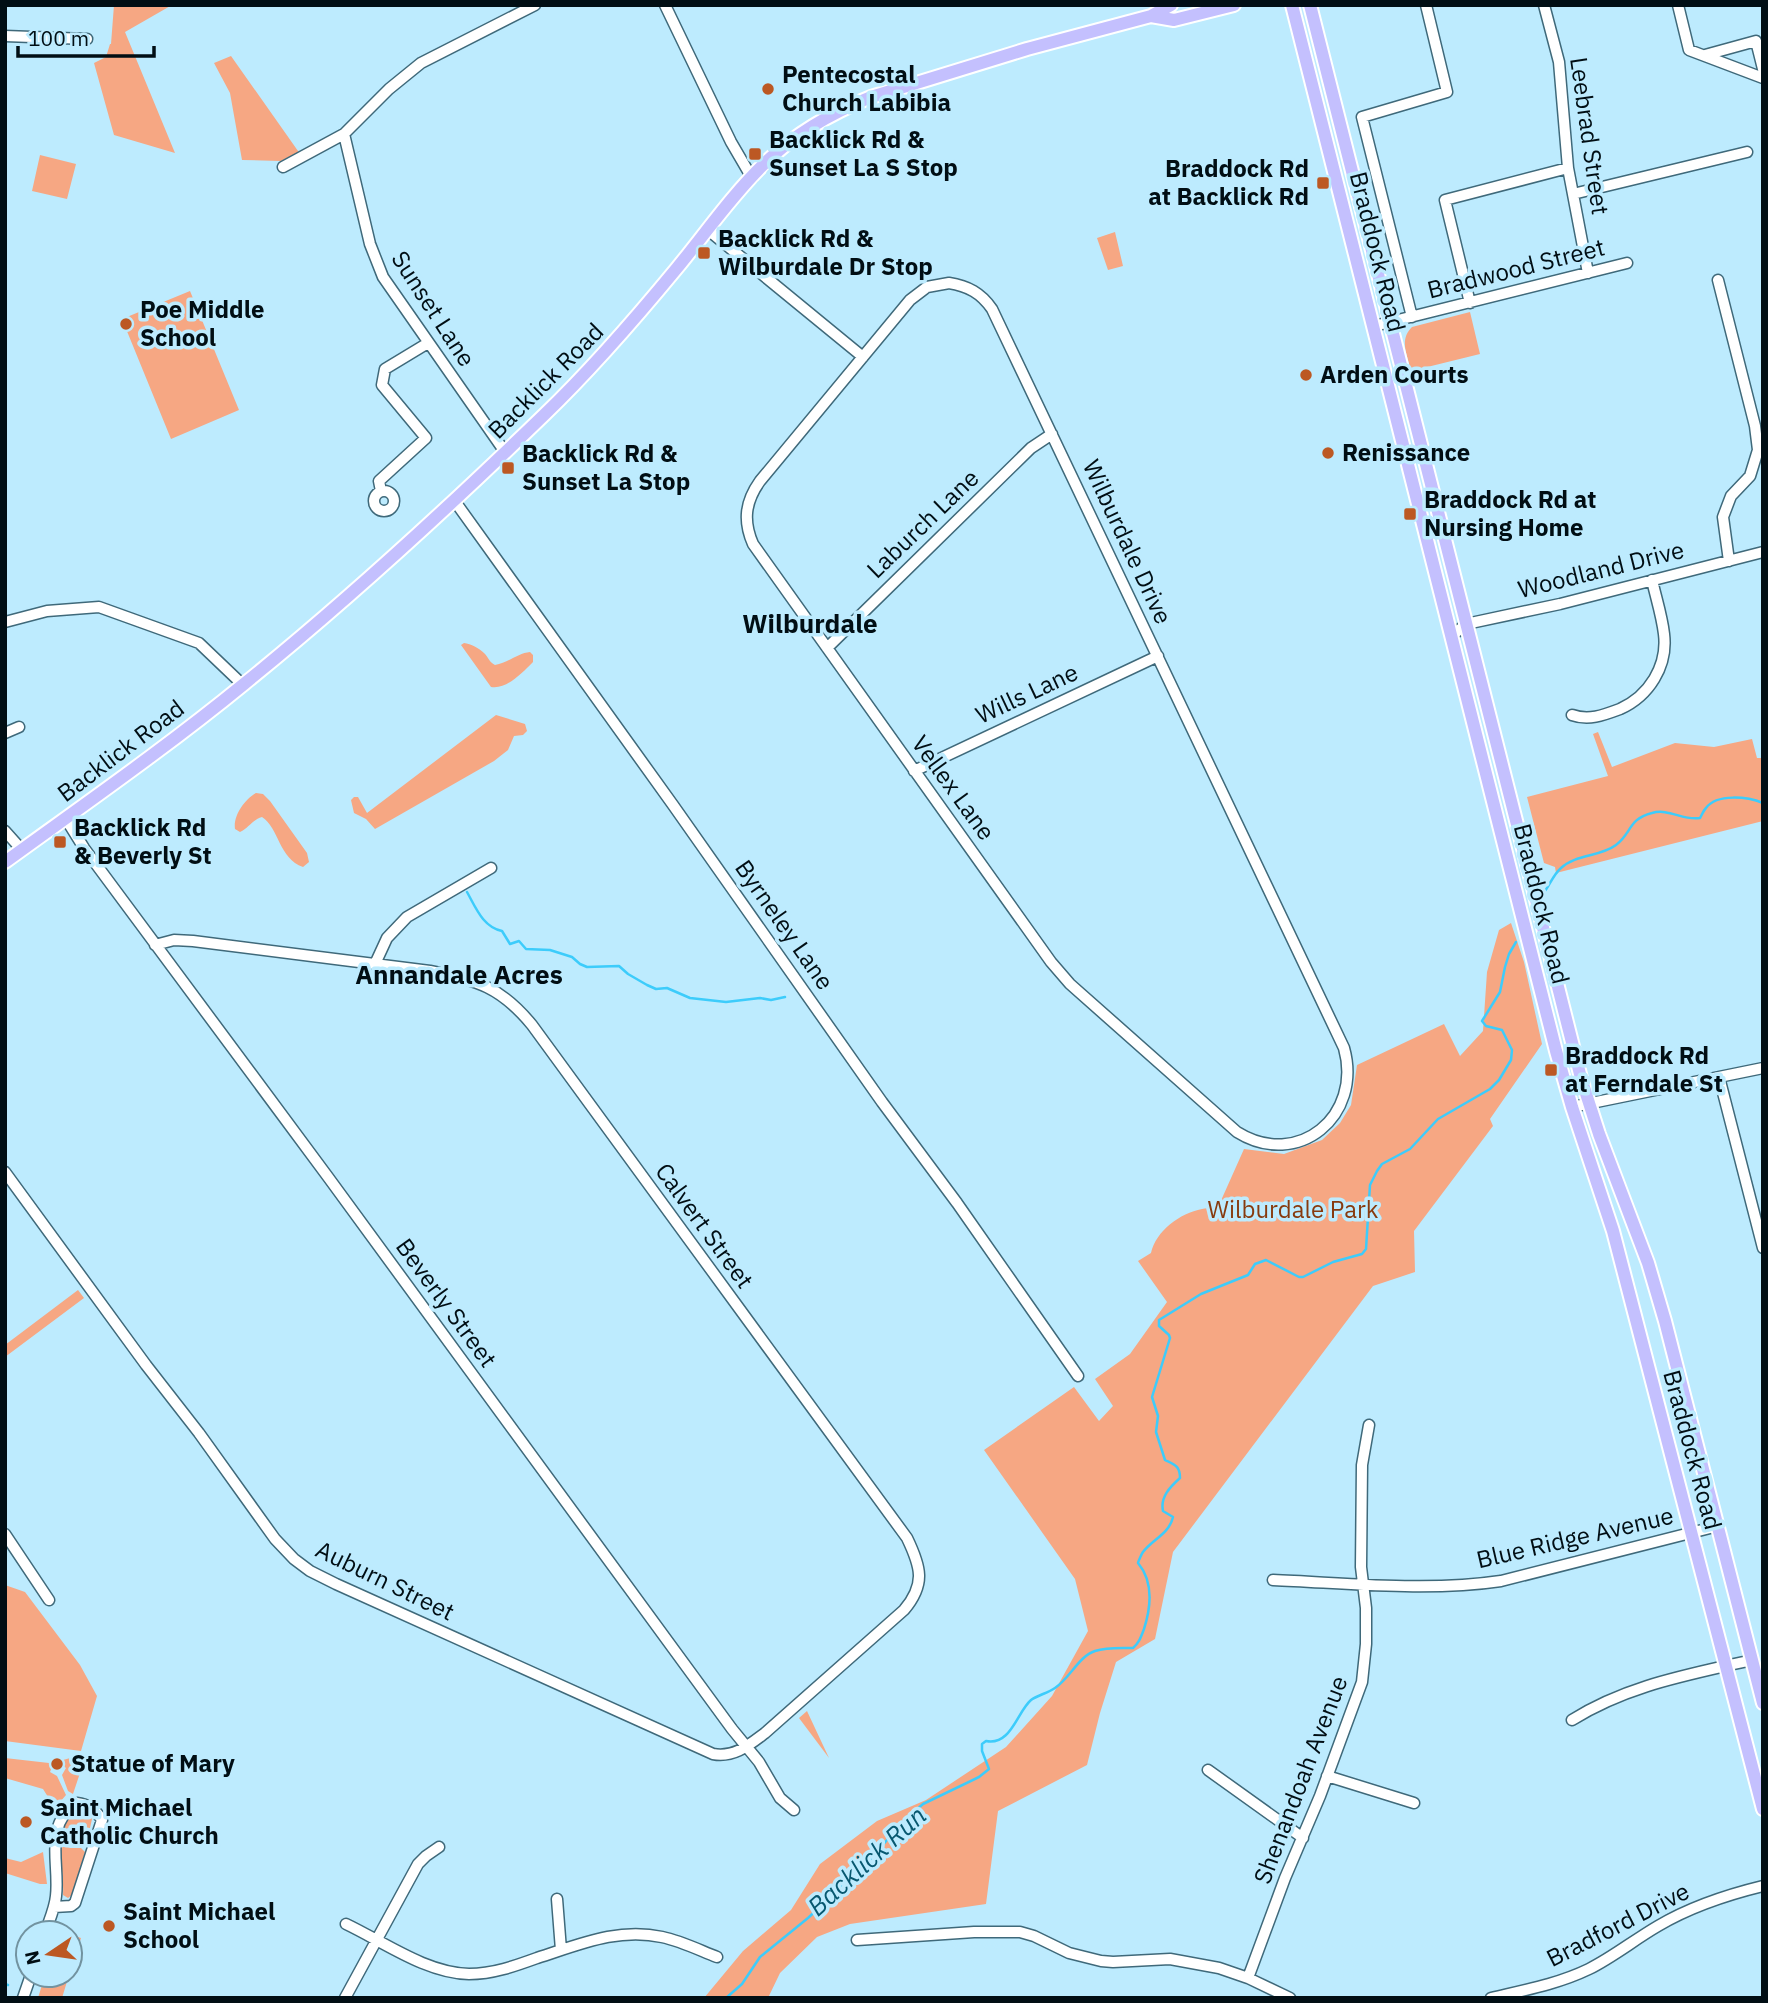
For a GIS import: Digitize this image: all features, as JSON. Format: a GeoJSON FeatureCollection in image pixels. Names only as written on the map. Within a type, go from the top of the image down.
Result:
{"type":"FeatureCollection","features":[{"type":"Feature","properties":{"kind":"main road","name":"Backlick Road"},"geometry":{"type":"LineString","coordinates":[[5,862],[243,685],[360,586],[592,368],[762,166],[802,133],[847,107],[871,97],[1027,49],[1151,16],[1171,5]]}},
{"type":"Feature","properties":{"kind":"main road","name":"Backlick Road"},"geometry":{"type":"LineString","coordinates":[[1151,16],[1174,20],[1234,5]]}},
{"type":"Feature","properties":{"kind":"main road","name":"Braddock Road"},"geometry":{"type":"LineString","coordinates":[[1292,5],[1556,1051],[1609,1219],[1763,1809]]}},
{"type":"Feature","properties":{"kind":"main road","name":"Braddock Road"},"geometry":{"type":"LineString","coordinates":[[1310,5],[1568,1030],[1589,1104],[1648,1264],[1682,1382],[1763,1703]]}},
{"type":"Feature","properties":{"kind":"street"},"geometry":{"type":"LineString","coordinates":[[283,167],[344,134],[389,89],[421,63],[535,5]]}},
{"type":"Feature","properties":{"kind":"street"},"geometry":{"type":"LineString","coordinates":[[666,5],[729,138],[752,178]]}},
{"type":"Feature","properties":{"kind":"street"},"geometry":{"type":"LineString","coordinates":[[1412,317],[1362,117],[1447,92],[1426,5]]}},
{"type":"Feature","properties":{"kind":"street","name":"Leebrad Street"},"geometry":{"type":"LineString","coordinates":[[1544,5],[1559,62],[1569,168],[1588,273]]}},
{"type":"Feature","properties":{"kind":"street"},"geometry":{"type":"LineString","coordinates":[[1678,5],[1689,50],[1763,78]]}},
{"type":"Feature","properties":{"kind":"street"},"geometry":{"type":"LineString","coordinates":[[5,36],[87,39]]}},
{"type":"Feature","properties":{"kind":"street"},"geometry":{"type":"LineString","coordinates":[[1704,55],[1756,41],[1763,69]]}},
{"type":"Feature","properties":{"kind":"street","name":"Sunset Lane"},"geometry":{"type":"LineString","coordinates":[[344,134],[375,261],[383,277],[505,452]]}},
{"type":"Feature","properties":{"kind":"street"},"geometry":{"type":"LineString","coordinates":[[1573,194],[1747,152]]}},
{"type":"Feature","properties":{"kind":"street"},"geometry":{"type":"LineString","coordinates":[[1470,303],[1445,200],[1569,168]]}},
{"type":"Feature","properties":{"kind":"street"},"geometry":{"type":"LineString","coordinates":[[708,230],[863,357]]}},
{"type":"Feature","properties":{"kind":"street","name":"Bradwood Street"},"geometry":{"type":"LineString","coordinates":[[1374,326],[1627,263]]}},
{"type":"Feature","properties":{"kind":"street"},"geometry":{"type":"LineString","coordinates":[[1718,280],[1755,426],[1758,450],[1750,476],[1731,496],[1723,517],[1729,561]]}},
{"type":"Feature","properties":{"kind":"street","name":"Wilburdale Drive"},"geometry":{"type":"LineString","coordinates":[[863,357],[910,299],[928,287],[949,283],[969,288],[986,299],[992,309],[1344,1048],[1348,1085],[1339,1109],[1323,1128]]}},
{"type":"Feature","properties":{"kind":"street"},"geometry":{"type":"LineString","coordinates":[[381,491],[379,481],[426,438],[382,384],[385,369],[428,343]]}},
{"type":"Feature","properties":{"kind":"street","name":"Vellex Lane"},"geometry":{"type":"LineString","coordinates":[[863,357],[760,481],[746,510],[747,532],[753,544],[1051,962],[1077,992],[1237,1132],[1257,1141],[1282,1144],[1307,1138],[1323,1128]]}},
{"type":"Feature","properties":{"kind":"street","name":"Laburch Lane"},"geometry":{"type":"LineString","coordinates":[[827,648],[1031,448],[1052,434]]}},
{"type":"Feature","properties":{"kind":"street","name":"Byrneley Lane"},"geometry":{"type":"LineString","coordinates":[[454,500],[1078,1376]]}},
{"type":"Feature","properties":{"kind":"street","name":"Woodland Drive"},"geometry":{"type":"LineString","coordinates":[[1452,636],[1466,624],[1560,604],[1763,552]]}},
{"type":"Feature","properties":{"kind":"street"},"geometry":{"type":"LineString","coordinates":[[1572,715],[1594,717],[1617,710],[1635,700],[1654,681],[1665,646],[1652,580]]}},
{"type":"Feature","properties":{"kind":"street"},"geometry":{"type":"LineString","coordinates":[[5,622],[47,611],[99,607],[199,643],[243,685]]}},
{"type":"Feature","properties":{"kind":"street","name":"Wills Lane"},"geometry":{"type":"LineString","coordinates":[[915,771],[1158,656]]}},
{"type":"Feature","properties":{"kind":"street"},"geometry":{"type":"LineString","coordinates":[[5,733],[19,727]]}},
{"type":"Feature","properties":{"kind":"street","name":"Beverly Street"},"geometry":{"type":"LineString","coordinates":[[66,819],[155,945],[759,1762],[780,1798],[793,1810]]}},
{"type":"Feature","properties":{"kind":"street"},"geometry":{"type":"LineString","coordinates":[[5,831],[22,850]]}},
{"type":"Feature","properties":{"kind":"street"},"geometry":{"type":"LineString","coordinates":[[375,964],[387,938],[407,917],[491,868]]}},
{"type":"Feature","properties":{"kind":"street","name":"Calvert Street"},"geometry":{"type":"LineString","coordinates":[[155,945],[174,940],[193,941],[464,977],[496,991],[522,1012],[895,1519],[915,1553],[920,1572],[919,1583],[904,1610],[784,1717],[746,1747]]}},
{"type":"Feature","properties":{"kind":"street"},"geometry":{"type":"LineString","coordinates":[[1572,1107],[1763,1068]]}},
{"type":"Feature","properties":{"kind":"street"},"geometry":{"type":"LineString","coordinates":[[1719,1077],[1763,1248]]}},
{"type":"Feature","properties":{"kind":"street","name":"Auburn Street"},"geometry":{"type":"LineString","coordinates":[[5,1172],[275,1539],[294,1559],[310,1571],[336,1584],[713,1754],[729,1755],[746,1747]]}},
{"type":"Feature","properties":{"kind":"street","name":"Shenandoah Avenue"},"geometry":{"type":"LineString","coordinates":[[1248,1978],[1362,1682],[1366,1644],[1361,1545],[1362,1465],[1368,1425]]}},
{"type":"Feature","properties":{"kind":"street","name":"Blue Ridge Avenue"},"geometry":{"type":"LineString","coordinates":[[1273,1580],[1363,1584],[1477,1584],[1501,1581],[1718,1526]]}},
{"type":"Feature","properties":{"kind":"street"},"geometry":{"type":"LineString","coordinates":[[5,1534],[49,1600]]}},
{"type":"Feature","properties":{"kind":"street"},"geometry":{"type":"LineString","coordinates":[[1572,1720],[1596,1705],[1631,1690],[1752,1660]]}},
{"type":"Feature","properties":{"kind":"street"},"geometry":{"type":"LineString","coordinates":[[1208,1770],[1303,1838]]}},
{"type":"Feature","properties":{"kind":"street"},"geometry":{"type":"LineString","coordinates":[[1327,1776],[1414,1803]]}},
{"type":"Feature","properties":{"kind":"street"},"geometry":{"type":"LineString","coordinates":[[50,1919],[56,1896],[54,1860],[57,1833],[62,1817],[69,1808],[81,1803],[95,1811],[102,1820],[75,1903],[71,1906],[54,1907]]}},
{"type":"Feature","properties":{"kind":"street"},"geometry":{"type":"LineString","coordinates":[[345,1998],[418,1864],[439,1847]]}},
{"type":"Feature","properties":{"kind":"street","name":"Bradford Drive"},"geometry":{"type":"LineString","coordinates":[[1491,1998],[1570,1977],[1591,1968],[1659,1925],[1690,1910],[1731,1894],[1763,1886]]}},
{"type":"Feature","properties":{"kind":"street"},"geometry":{"type":"LineString","coordinates":[[557,1899],[561,1950]]}},
{"type":"Feature","properties":{"kind":"street"},"geometry":{"type":"LineString","coordinates":[[346,1924],[422,1963],[469,1974],[503,1969],[606,1936],[642,1934],[676,1940],[718,1957]]}},
{"type":"Feature","properties":{"kind":"street"},"geometry":{"type":"LineString","coordinates":[[857,1940],[974,1932],[1020,1932],[1086,1958],[1113,1962],[1165,1959],[1231,1971],[1290,1998]]}},
{"type":"Feature","properties":{"kind":"green space"},"geometry":{"type":"Polygon","coordinates":[[[114,5],[172,5],[125,32],[175,153],[114,135],[94,63],[106,57],[111,44],[114,5]]]}},
{"type":"Feature","properties":{"kind":"green space"},"geometry":{"type":"Polygon","coordinates":[[[231,56],[299,152],[281,161],[242,160],[230,93],[214,63],[231,56]]]}},
{"type":"Feature","properties":{"kind":"green space"},"geometry":{"type":"Polygon","coordinates":[[[40,155],[76,164],[67,199],[32,191],[40,155]]]}},
{"type":"Feature","properties":{"kind":"green space"},"geometry":{"type":"Polygon","coordinates":[[[1115,232],[1123,266],[1108,270],[1097,238],[1115,232]]]}},
{"type":"Feature","properties":{"kind":"green space"},"geometry":{"type":"Polygon","coordinates":[[[190,291],[239,410],[171,439],[122,319],[190,291]]]}},
{"type":"Feature","properties":{"kind":"green space"},"geometry":{"type":"Polygon","coordinates":[[[1470,312],[1480,354],[1411,371],[1405,342],[1412,327],[1470,312]]]}},
{"type":"Feature","properties":{"kind":"green space"},"geometry":{"type":"Polygon","coordinates":[[[464,643],[480,649],[495,665],[530,652],[533,662],[508,683],[491,687],[461,645],[464,643]]]}},
{"type":"Feature","properties":{"kind":"green space"},"geometry":{"type":"Polygon","coordinates":[[[496,715],[525,724],[527,731],[523,735],[514,736],[508,750],[494,761],[375,829],[366,819],[354,813],[351,800],[354,797],[358,797],[367,813],[496,715]]]}},
{"type":"Feature","properties":{"kind":"green space"},"geometry":{"type":"Polygon","coordinates":[[[1598,732],[1612,767],[1675,743],[1714,747],[1752,739],[1757,758],[1763,758],[1763,821],[1556,873],[1555,867],[1544,863],[1527,797],[1608,776],[1593,734],[1598,732]]]}},
{"type":"Feature","properties":{"kind":"green space"},"geometry":{"type":"Polygon","coordinates":[[[256,793],[263,794],[270,801],[307,853],[309,862],[303,867],[284,851],[272,828],[262,817],[240,832],[235,829],[240,809],[256,793]]]}},
{"type":"Feature","properties":{"kind":"green space","name":"Wilburdale Park"},"geometry":{"type":"Polygon","coordinates":[[[1511,923],[1524,962],[1542,1044],[1490,1119],[1493,1126],[1414,1231],[1415,1272],[1373,1286],[1173,1552],[1155,1639],[1116,1662],[1087,1765],[998,1811],[986,1904],[850,1924],[817,1937],[780,1973],[768,1998],[704,1998],[743,1951],[791,1910],[820,1864],[877,1821],[926,1800],[1006,1747],[1052,1696],[1088,1631],[1075,1579],[984,1450],[1074,1387],[1099,1421],[1113,1406],[1095,1379],[1130,1354],[1167,1302],[1138,1261],[1151,1253],[1158,1237],[1170,1224],[1185,1214],[1219,1205],[1244,1149],[1284,1154],[1322,1140],[1340,1123],[1351,1105],[1357,1065],[1444,1024],[1460,1056],[1483,1031],[1487,972],[1499,930],[1511,923]]]}},
{"type":"Feature","properties":{"kind":"green space"},"geometry":{"type":"Polygon","coordinates":[[[78,1290],[84,1298],[5,1357],[5,1345],[78,1290]]]}},
{"type":"Feature","properties":{"kind":"green space"},"geometry":{"type":"Polygon","coordinates":[[[5,1585],[25,1592],[80,1665],[97,1696],[81,1751],[5,1741],[5,1585]]]}},
{"type":"Feature","properties":{"kind":"green space"},"geometry":{"type":"Polygon","coordinates":[[[807,1711],[829,1758],[799,1718],[807,1711]]]}},
{"type":"Feature","properties":{"kind":"green space"},"geometry":{"type":"Polygon","coordinates":[[[74,1757],[83,1764],[73,1794],[68,1791],[62,1775],[66,1768],[61,1764],[63,1760],[74,1757]]]}},
{"type":"Feature","properties":{"kind":"green space"},"geometry":{"type":"Polygon","coordinates":[[[5,1758],[49,1763],[52,1767],[50,1772],[57,1776],[66,1795],[55,1808],[43,1789],[5,1778],[5,1758]]]}},
{"type":"Feature","properties":{"kind":"green space"},"geometry":{"type":"Polygon","coordinates":[[[76,1810],[89,1814],[92,1819],[88,1837],[63,1829],[71,1813],[76,1810]]]}},
{"type":"Feature","properties":{"kind":"green space"},"geometry":{"type":"Polygon","coordinates":[[[61,1846],[81,1848],[85,1852],[72,1895],[68,1898],[63,1895],[61,1846]]]}},
{"type":"Feature","properties":{"kind":"green space"},"geometry":{"type":"Polygon","coordinates":[[[43,1852],[47,1884],[5,1873],[5,1858],[21,1862],[43,1852]]]}},
{"type":"Feature","properties":{"kind":"green space"},"geometry":{"type":"Polygon","coordinates":[[[41,1989],[65,1989],[62,1998],[38,1998],[41,1989]]]}},
{"type":"Feature","properties":{"kind":"waterway","name":"Backlick Run"},"geometry":{"type":"LineString","coordinates":[[1545,891],[1554,876],[1567,863],[1610,849],[1644,816],[1664,812],[1700,818],[1711,803],[1725,798],[1749,799],[1763,803]]}},
{"type":"Feature","properties":{"kind":"waterway"},"geometry":{"type":"LineString","coordinates":[[467,892],[485,921],[502,931],[510,944],[519,941],[526,949],[550,950],[572,957],[587,967],[619,966],[647,985],[656,989],[667,988],[690,998],[726,1002],[785,997]]}},
{"type":"Feature","properties":{"kind":"waterway","name":"Backlick Run"},"geometry":{"type":"LineString","coordinates":[[726,1998],[742,1984],[760,1957],[808,1918],[870,1860],[898,1827],[923,1804],[979,1777],[989,1769],[982,1744],[995,1741],[1008,1733],[1031,1700],[1060,1684],[1089,1654],[1104,1649],[1133,1648],[1137,1644],[1146,1621],[1150,1595],[1147,1578],[1138,1562],[1147,1547],[1171,1523],[1173,1517],[1163,1511],[1162,1506],[1169,1489],[1180,1478],[1176,1466],[1165,1460],[1156,1432],[1158,1416],[1152,1397],[1170,1338],[1159,1326],[1159,1320],[1201,1294],[1248,1275],[1255,1264],[1266,1260],[1303,1277],[1333,1262],[1362,1254],[1366,1249],[1370,1185],[1382,1164],[1410,1149],[1438,1119],[1490,1089],[1511,1060],[1512,1050],[1502,1030],[1486,1026],[1482,1021],[1500,992],[1509,954],[1516,942]]}},
{"type":"Feature","properties":{"kind":"place","name":"Pentecostal Church Labibia"},"geometry":{"type":"Point","coordinates":[768,89]}},
{"type":"Feature","properties":{"kind":"place","name":"Backlick Rd & Sunset La S Stop"},"geometry":{"type":"Point","coordinates":[755,154]}},
{"type":"Feature","properties":{"kind":"place","name":"Braddock Rd at Backlick Rd"},"geometry":{"type":"Point","coordinates":[1323,183]}},
{"type":"Feature","properties":{"kind":"place","name":"Backlick Rd & Wilburdale Dr Stop"},"geometry":{"type":"Point","coordinates":[704,253]}},
{"type":"Feature","properties":{"kind":"place","name":"Poe Middle School"},"geometry":{"type":"Point","coordinates":[126,324]}},
{"type":"Feature","properties":{"kind":"place","name":"Arden Courts"},"geometry":{"type":"Point","coordinates":[1306,375]}},
{"type":"Feature","properties":{"kind":"place","name":"Renissance"},"geometry":{"type":"Point","coordinates":[1328,453]}},
{"type":"Feature","properties":{"kind":"place","name":"Backlick Rd & Sunset La Stop"},"geometry":{"type":"Point","coordinates":[508,468]}},
{"type":"Feature","properties":{"kind":"place","name":"Braddock Rd at Nursing Home"},"geometry":{"type":"Point","coordinates":[1410,514]}},
{"type":"Feature","properties":{"kind":"place","name":"Backlick Rd & Beverly St"},"geometry":{"type":"Point","coordinates":[60,842]}},
{"type":"Feature","properties":{"kind":"place","name":"Braddock Rd at Ferndale St"},"geometry":{"type":"Point","coordinates":[1551,1070]}},
{"type":"Feature","properties":{"kind":"place","name":"Statue of Mary"},"geometry":{"type":"Point","coordinates":[57,1764]}},
{"type":"Feature","properties":{"kind":"place","name":"Saint Michael Catholic Church"},"geometry":{"type":"Point","coordinates":[26,1822]}},
{"type":"Feature","properties":{"kind":"place","name":"Saint Michael School"},"geometry":{"type":"Point","coordinates":[109,1926]}},
{"type":"Feature","properties":{"kind":"district","name":"Wilburdale"},"geometry":{"type":"Point","coordinates":[810,624]}},
{"type":"Feature","properties":{"kind":"district","name":"Annandale Acres"},"geometry":{"type":"Point","coordinates":[459,975]}}]}
